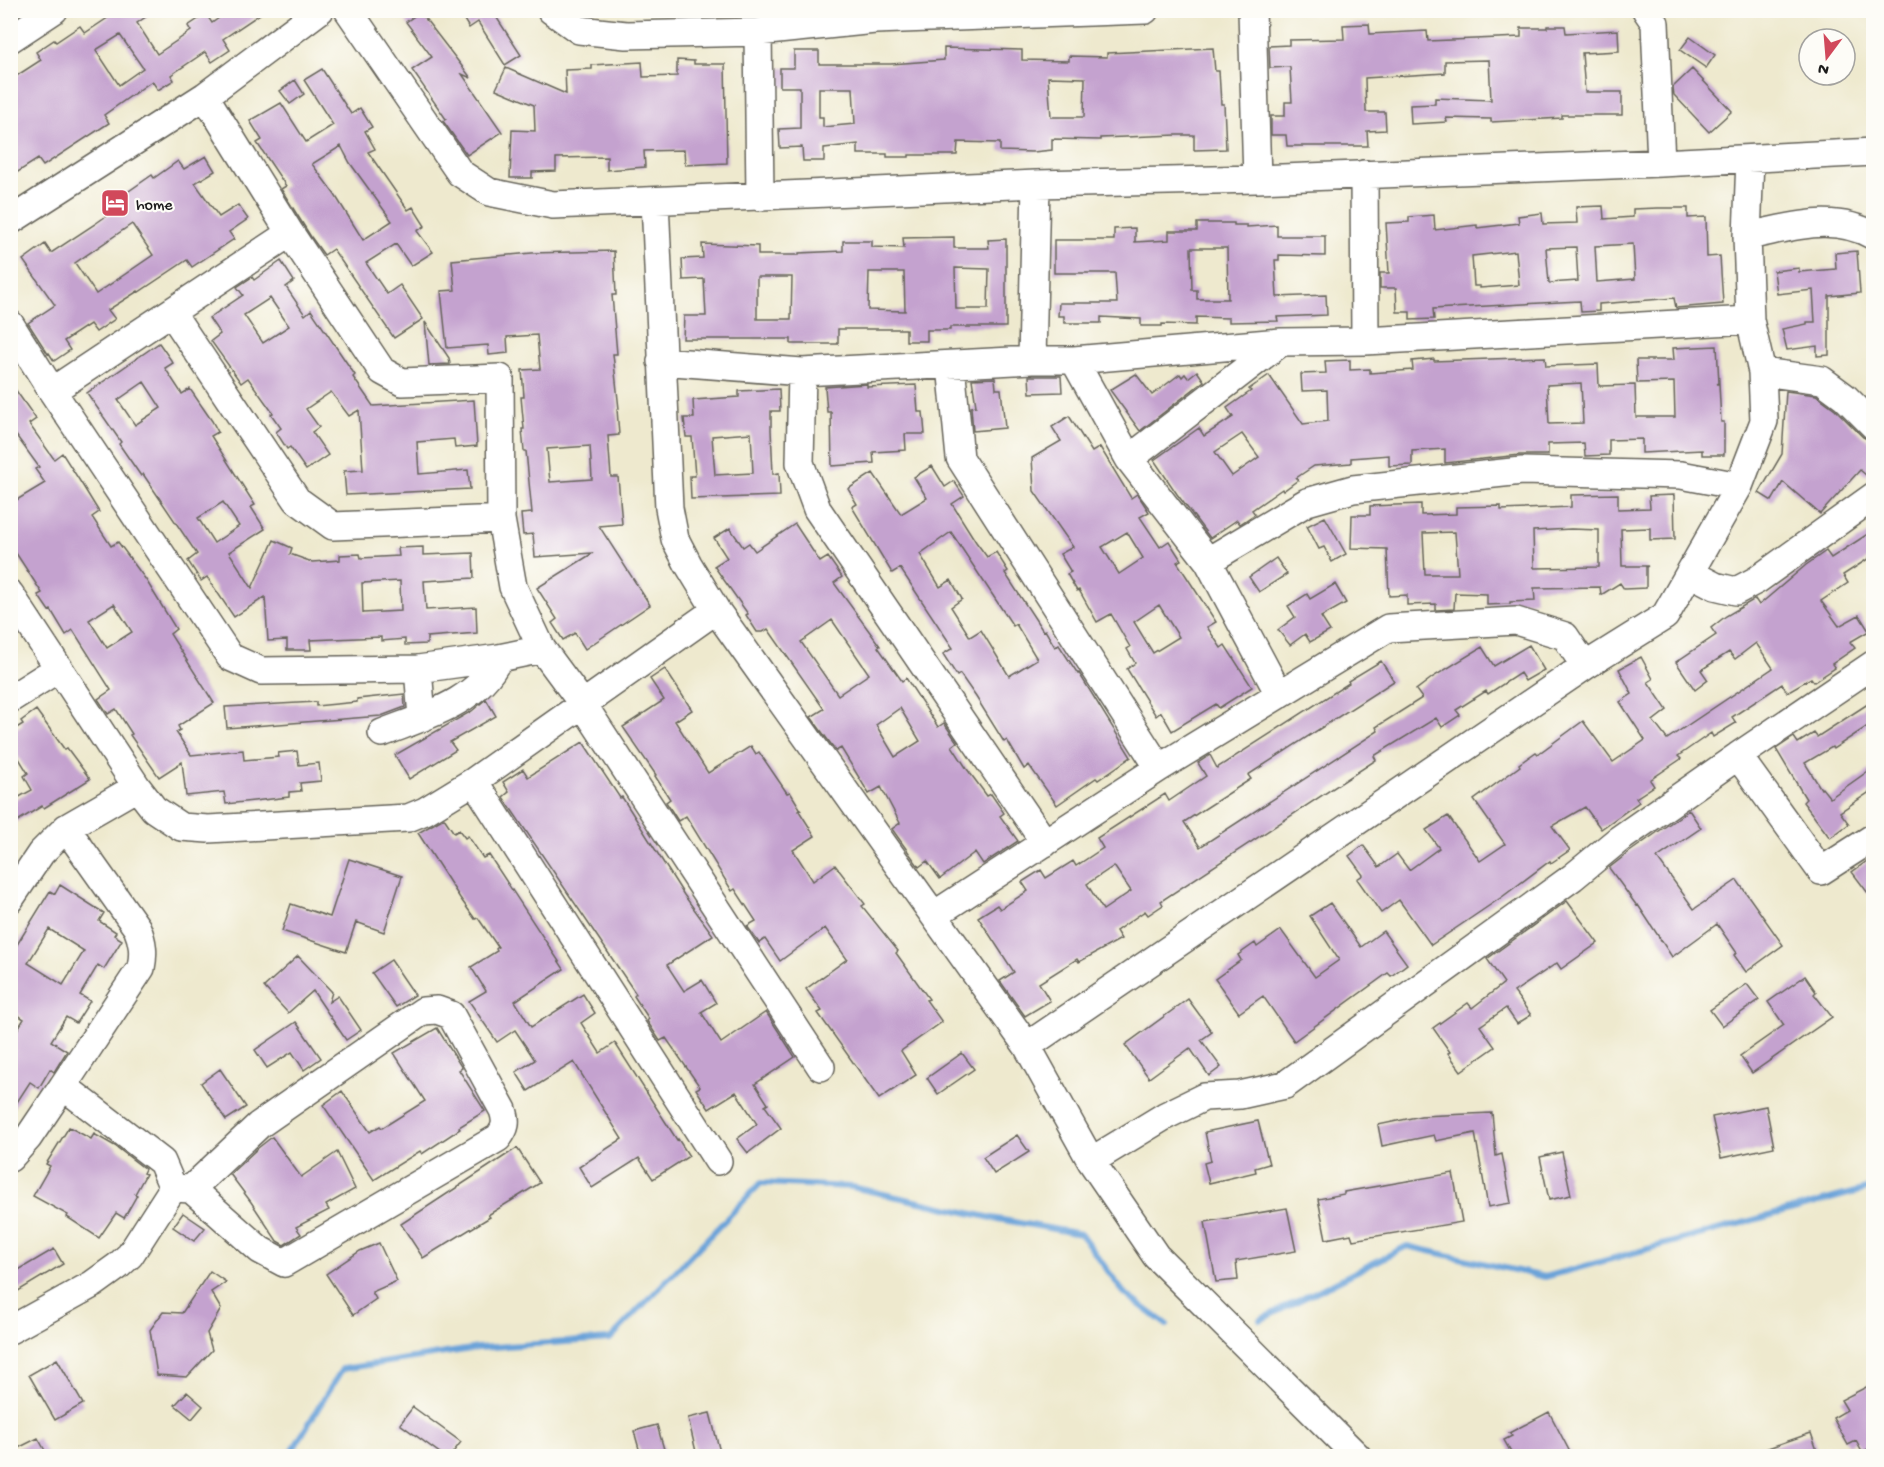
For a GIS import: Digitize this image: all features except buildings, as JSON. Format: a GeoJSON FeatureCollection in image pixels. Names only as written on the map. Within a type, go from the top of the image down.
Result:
{"type":"FeatureCollection","features":[{"type":"Feature","properties":{"kind":"street"},"geometry":{"type":"LineString","coordinates":[[10,39],[54,10]]}},
{"type":"Feature","properties":{"kind":"street"},"geometry":{"type":"LineString","coordinates":[[14,211],[205,96],[320,10]]}},
{"type":"Feature","properties":{"kind":"street"},"geometry":{"type":"LineString","coordinates":[[348,10],[460,173],[489,192],[553,205],[1036,184],[1257,179],[1661,163],[1874,152]]}},
{"type":"Feature","properties":{"kind":"street"},"geometry":{"type":"LineString","coordinates":[[551,10],[579,30],[627,35],[758,32],[872,15],[1145,10]]}},
{"type":"Feature","properties":{"kind":"street"},"geometry":{"type":"LineString","coordinates":[[1252,10],[1257,179]]}},
{"type":"Feature","properties":{"kind":"street"},"geometry":{"type":"LineString","coordinates":[[1646,10],[1654,23],[1661,163]]}},
{"type":"Feature","properties":{"kind":"street"},"geometry":{"type":"LineString","coordinates":[[758,32],[760,197]]}},
{"type":"Feature","properties":{"kind":"street"},"geometry":{"type":"LineString","coordinates":[[205,96],[290,233],[382,371],[402,382],[500,378],[501,519],[513,587],[542,649],[582,703],[821,1067]]}},
{"type":"Feature","properties":{"kind":"street"},"geometry":{"type":"LineString","coordinates":[[1027,1046],[1585,666],[1665,616],[1739,486],[1764,421],[1762,372],[1750,320],[1746,236],[1750,159]]}},
{"type":"Feature","properties":{"kind":"street"},"geometry":{"type":"LineString","coordinates":[[1364,174],[1365,341]]}},
{"type":"Feature","properties":{"kind":"street"},"geometry":{"type":"LineString","coordinates":[[1032,360],[1036,184]]}},
{"type":"Feature","properties":{"kind":"street"},"geometry":{"type":"LineString","coordinates":[[655,201],[669,508],[675,539],[688,564],[716,610],[1027,1046],[1091,1161],[1156,1256],[1357,1456]]}},
{"type":"Feature","properties":{"kind":"street"},"geometry":{"type":"LineString","coordinates":[[1746,236],[1826,222],[1850,225],[1874,236]]}},
{"type":"Feature","properties":{"kind":"street"},"geometry":{"type":"LineString","coordinates":[[52,391],[290,233]]}},
{"type":"Feature","properties":{"kind":"street"},"geometry":{"type":"LineString","coordinates":[[171,312],[297,500],[333,526],[501,519]]}},
{"type":"Feature","properties":{"kind":"street"},"geometry":{"type":"LineString","coordinates":[[661,361],[802,372],[1032,360],[1074,360],[1281,342],[1365,341],[1750,320]]}},
{"type":"Feature","properties":{"kind":"street"},"geometry":{"type":"LineString","coordinates":[[10,324],[52,391],[230,657],[261,671],[418,669],[499,658],[542,649]]}},
{"type":"Feature","properties":{"kind":"street"},"geometry":{"type":"LineString","coordinates":[[1129,459],[1281,342]]}},
{"type":"Feature","properties":{"kind":"street"},"geometry":{"type":"LineString","coordinates":[[1074,360],[1129,459],[1208,561],[1279,694]]}},
{"type":"Feature","properties":{"kind":"street"},"geometry":{"type":"LineString","coordinates":[[951,365],[960,458],[1159,768]]}},
{"type":"Feature","properties":{"kind":"street"},"geometry":{"type":"LineString","coordinates":[[802,372],[800,463],[817,509],[1045,843]]}},
{"type":"Feature","properties":{"kind":"street"},"geometry":{"type":"LineString","coordinates":[[1762,372],[1822,380],[1845,397],[1874,426]]}},
{"type":"Feature","properties":{"kind":"street"},"geometry":{"type":"LineString","coordinates":[[1208,561],[1307,502],[1353,489],[1522,471],[1681,475],[1739,486]]}},
{"type":"Feature","properties":{"kind":"street"},"geometry":{"type":"LineString","coordinates":[[1690,573],[1714,586],[1736,591],[1757,580],[1874,496]]}},
{"type":"Feature","properties":{"kind":"street"},"geometry":{"type":"LineString","coordinates":[[10,594],[137,787],[154,809],[181,827],[208,829],[408,818],[425,811],[474,781],[716,610]]}},
{"type":"Feature","properties":{"kind":"street"},"geometry":{"type":"LineString","coordinates":[[934,915],[1159,768],[1388,628],[1516,621],[1565,636],[1585,666]]}},
{"type":"Feature","properties":{"kind":"street"},"geometry":{"type":"LineString","coordinates":[[382,733],[451,706],[478,686],[493,670],[499,658]]}},
{"type":"Feature","properties":{"kind":"street"},"geometry":{"type":"LineString","coordinates":[[1091,1161],[1164,1116],[1204,1097],[1240,1095],[1285,1085],[1573,877],[1617,840],[1874,664]]}},
{"type":"Feature","properties":{"kind":"street"},"geometry":{"type":"LineString","coordinates":[[10,699],[59,668]]}},
{"type":"Feature","properties":{"kind":"street"},"geometry":{"type":"LineString","coordinates":[[418,669],[422,717]]}},
{"type":"Feature","properties":{"kind":"street"},"geometry":{"type":"LineString","coordinates":[[1738,756],[1821,871],[1874,837]]}},
{"type":"Feature","properties":{"kind":"street"},"geometry":{"type":"LineString","coordinates":[[474,781],[718,1161]]}},
{"type":"Feature","properties":{"kind":"street"},"geometry":{"type":"LineString","coordinates":[[10,899],[41,852],[66,828],[137,787]]}},
{"type":"Feature","properties":{"kind":"street"},"geometry":{"type":"LineString","coordinates":[[10,1158],[28,1138],[141,968],[142,940],[137,928],[66,828]]}},
{"type":"Feature","properties":{"kind":"street"},"geometry":{"type":"LineString","coordinates":[[10,1330],[93,1284],[118,1266],[130,1255],[182,1188],[259,1125],[423,1011],[437,1010],[451,1015],[507,1121],[498,1137],[284,1263],[261,1250],[182,1188],[162,1162],[63,1086]]}},
{"type":"Feature","properties":{"kind":"waterway"},"geometry":{"type":"LineString","coordinates":[[289,1456],[342,1369],[478,1348],[610,1339],[761,1183],[852,1187],[992,1218],[1081,1234],[1124,1293],[1167,1325]]}},
{"type":"Feature","properties":{"kind":"waterway"},"geometry":{"type":"LineString","coordinates":[[1260,1320],[1407,1246],[1545,1277],[1874,1187]]}},
{"type":"Feature","properties":{"kind":"place","name":"home"},"geometry":{"type":"Point","coordinates":[115,203]}}]}
